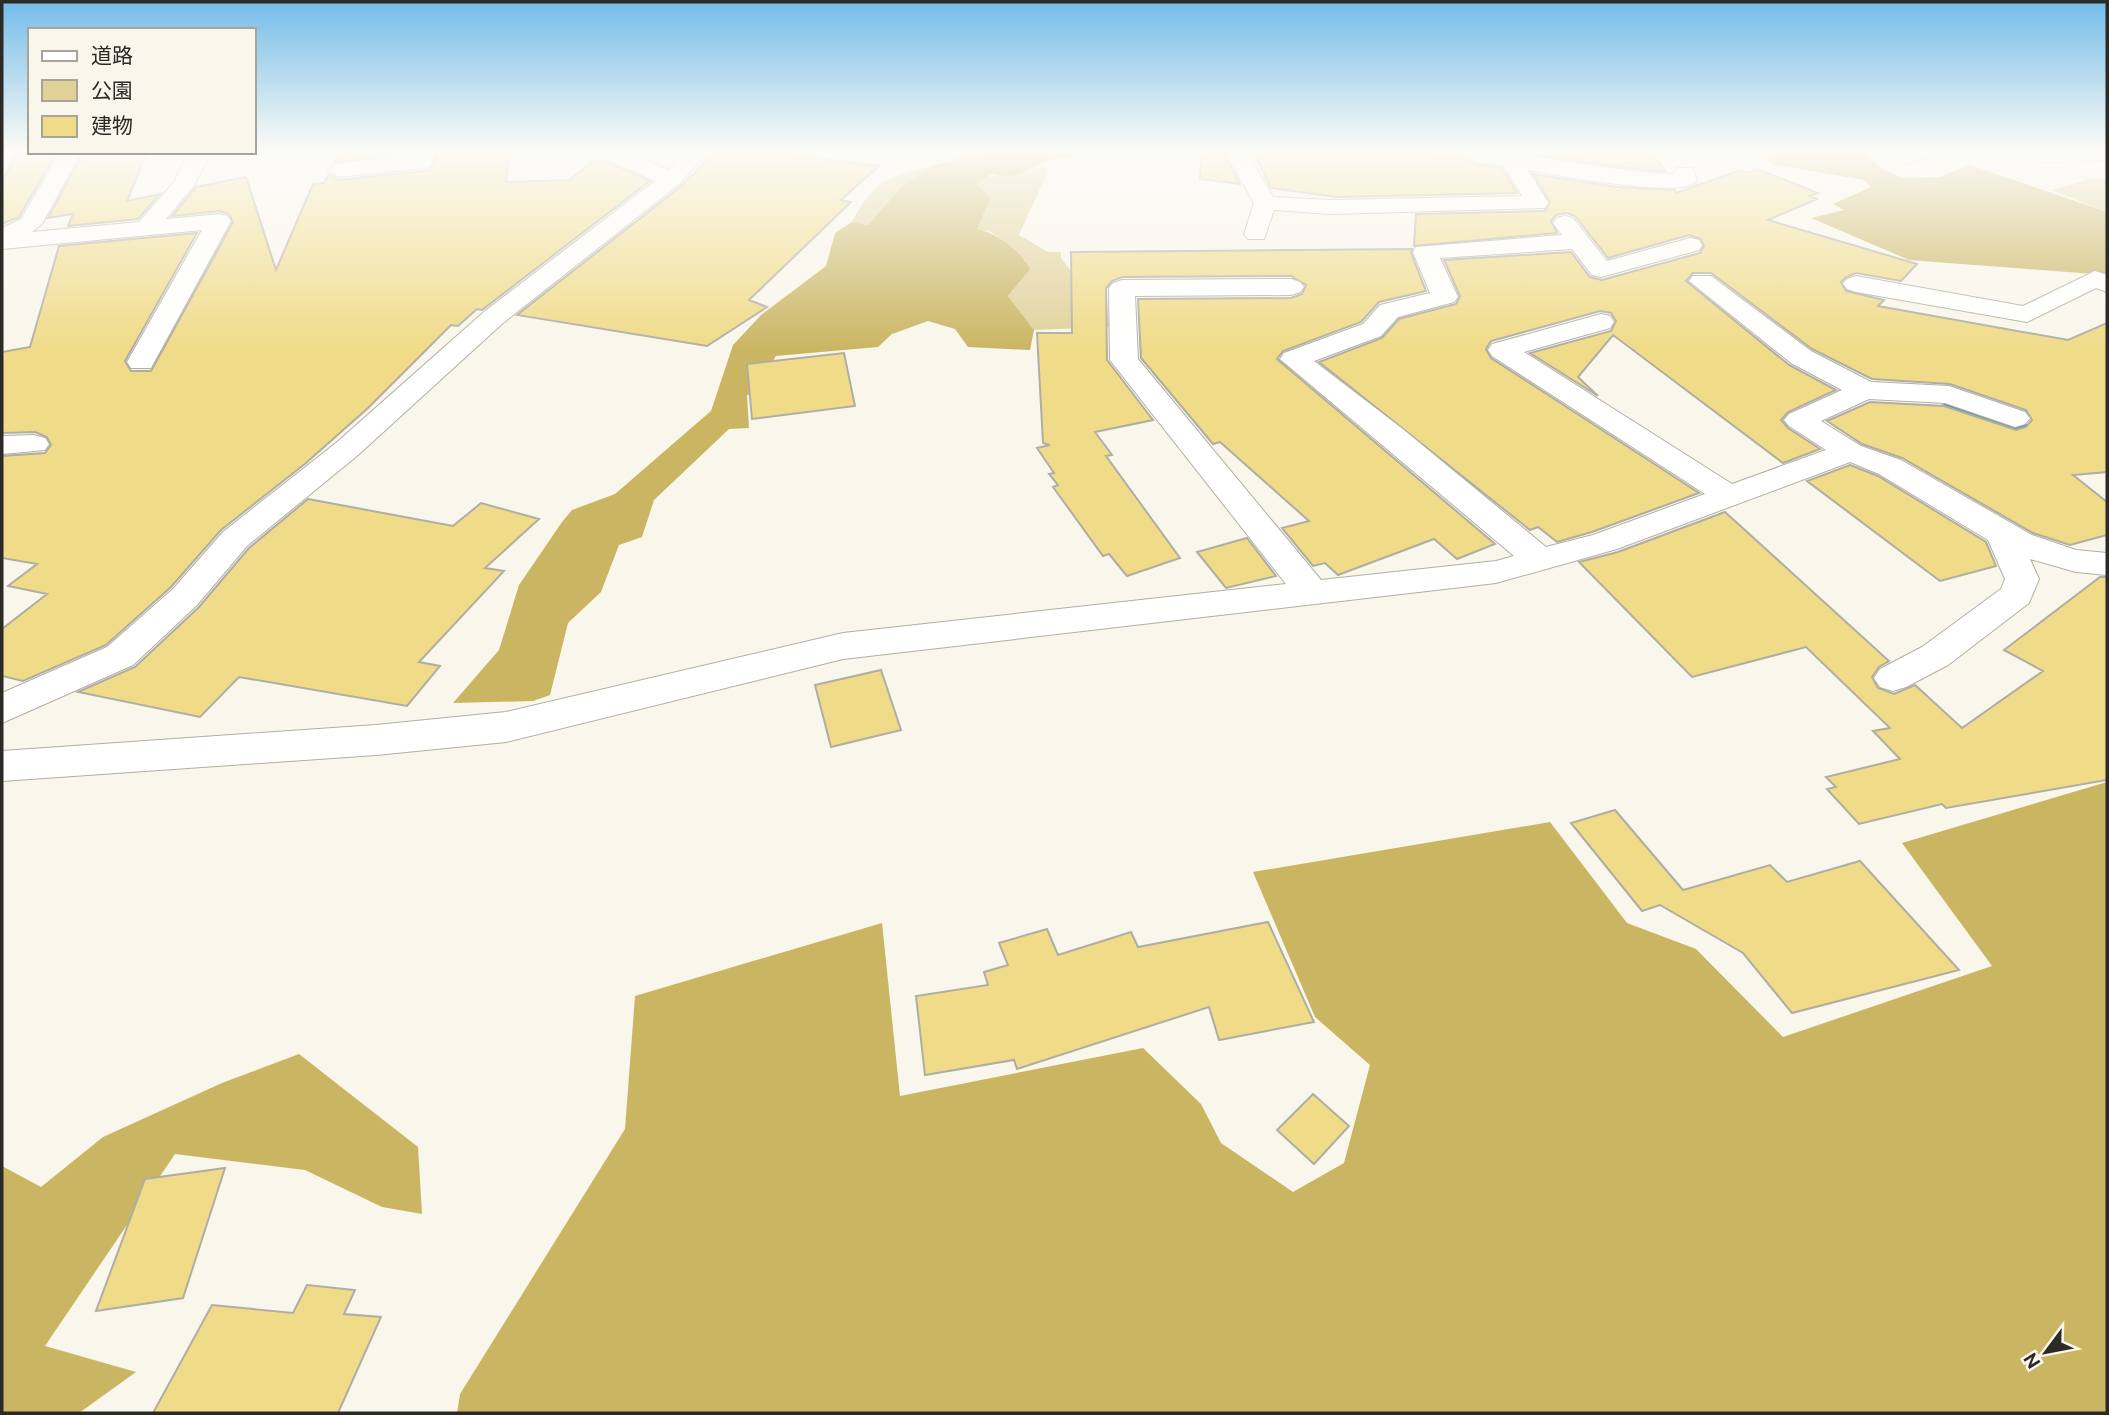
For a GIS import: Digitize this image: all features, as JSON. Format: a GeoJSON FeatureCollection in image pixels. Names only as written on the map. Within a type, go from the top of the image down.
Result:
{"type":"FeatureCollection","features":[{"type":"Feature","properties":{"kind":"street"},"geometry":{"type":"LineString","coordinates":[[2,237],[30,224],[34,217]]}},
{"type":"Feature","properties":{"kind":"street"},"geometry":{"type":"LineString","coordinates":[[147,228],[156,217]]}},
{"type":"Feature","properties":{"kind":"street"},"geometry":{"type":"LineString","coordinates":[[2,709],[120,656],[185,597],[234,539],[347,449],[494,317],[622,217]]}},
{"type":"Feature","properties":{"kind":"street"},"geometry":{"type":"LineString","coordinates":[[1256,234],[1261,217]]}},
{"type":"Feature","properties":{"kind":"street"},"geometry":{"type":"LineString","coordinates":[[1560,217],[1601,270],[1690,245]]}},
{"type":"Feature","properties":{"kind":"street"},"geometry":{"type":"LineString","coordinates":[[2,243],[219,221],[141,362]]}},
{"type":"Feature","properties":{"kind":"street"},"geometry":{"type":"LineString","coordinates":[[1540,560],[1393,436],[1294,359],[1372,330],[1389,311],[1445,296],[1425,252],[1579,241]]}},
{"type":"Feature","properties":{"kind":"street"},"geometry":{"type":"LineString","coordinates":[[1856,284],[2026,314],[2095,279],[2107,284]]}},
{"type":"Feature","properties":{"kind":"street"},"geometry":{"type":"LineString","coordinates":[[1702,281],[1801,357],[1865,390],[1949,395],[2015,418]]}},
{"type":"Feature","properties":{"kind":"street"},"geometry":{"type":"LineString","coordinates":[[1291,287],[1122,288],[1124,360],[1313,594]]}},
{"type":"Feature","properties":{"kind":"street"},"geometry":{"type":"LineString","coordinates":[[1601,321],[1502,350],[1729,496]]}},
{"type":"Feature","properties":{"kind":"street"},"geometry":{"type":"LineString","coordinates":[[1865,390],[1799,420],[1850,452],[1889,467],[2003,536],[2060,559],[2107,564]]}},
{"type":"Feature","properties":{"kind":"street"},"geometry":{"type":"LineString","coordinates":[[2,445],[34,444]]}},
{"type":"Feature","properties":{"kind":"street"},"geometry":{"type":"LineString","coordinates":[[2,766],[376,740],[506,727],[843,646],[1496,572],[1605,542],[1850,452]]}},
{"type":"Feature","properties":{"kind":"street"},"geometry":{"type":"LineString","coordinates":[[1893,678],[1935,656],[2017,595],[2022,579],[2003,536]]}},
{"type":"Feature","properties":{"kind":"green space"},"geometry":{"type":"Polygon","coordinates":[[[855,217],[875,217],[868,225],[852,222],[855,217]]]}},
{"type":"Feature","properties":{"kind":"green space"},"geometry":{"type":"Polygon","coordinates":[[[983,217],[1027,217],[1019,235],[1048,252],[1061,252],[1061,258],[1076,278],[1106,285],[1109,327],[1034,330],[1008,296],[1022,279],[1026,261],[991,232],[977,229],[983,217]]]}},
{"type":"Feature","properties":{"kind":"shaded area"},"geometry":{"type":"Polygon","coordinates":[[[875,217],[982,217],[977,229],[1008,244],[1030,269],[1008,296],[1034,330],[1030,350],[968,347],[955,329],[928,321],[892,334],[878,347],[776,356],[768,369],[778,391],[747,395],[749,428],[729,429],[654,500],[642,537],[619,545],[601,592],[568,623],[550,695],[533,701],[453,703],[499,650],[519,585],[572,510],[615,494],[711,411],[733,345],[761,315],[826,266],[835,233],[852,222],[868,225],[875,217]]]}},
{"type":"Feature","properties":{"kind":"shaded area"},"geometry":{"type":"Polygon","coordinates":[[[2107,217],[2107,275],[1909,260],[1811,218],[2107,217]]]}},
{"type":"Feature","properties":{"kind":"shaded area"},"geometry":{"type":"Polygon","coordinates":[[[2107,782],[2107,1413],[457,1413],[460,1394],[625,1129],[635,996],[882,923],[900,1096],[1143,1048],[1201,1104],[1221,1143],[1293,1192],[1344,1163],[1370,1065],[1315,1017],[1253,872],[1550,822],[1627,923],[1696,949],[1783,1037],[1992,966],[1902,843],[2107,782]]]}},
{"type":"Feature","properties":{"kind":"shaded area"},"geometry":{"type":"Polygon","coordinates":[[[299,1054],[418,1147],[422,1214],[382,1207],[305,1170],[175,1154],[45,1346],[136,1372],[79,1413],[2,1413],[2,1166],[41,1187],[103,1137],[222,1083],[299,1054]]]}},
{"type":"Feature","properties":{"kind":"building"},"geometry":{"type":"Polygon","coordinates":[[[2,217],[19,217],[2,224],[2,217]]]}},
{"type":"Feature","properties":{"kind":"building"},"geometry":{"type":"Polygon","coordinates":[[[72,217],[140,217],[138,219],[68,226],[72,217]]]}},
{"type":"Feature","properties":{"kind":"building"},"geometry":{"type":"Polygon","coordinates":[[[231,217],[259,217],[276,270],[299,217],[603,217],[482,310],[477,309],[458,326],[451,325],[368,408],[306,463],[221,530],[171,587],[106,645],[23,681],[2,676],[2,629],[47,594],[8,586],[37,564],[2,558],[2,456],[45,453],[51,445],[47,437],[35,432],[2,433],[2,352],[30,347],[59,246],[197,233],[125,361],[131,371],[151,371],[233,222],[231,217]]]}},
{"type":"Feature","properties":{"kind":"building"},"geometry":{"type":"Polygon","coordinates":[[[642,217],[835,217],[749,300],[767,307],[707,346],[517,315],[642,217]]]}},
{"type":"Feature","properties":{"kind":"building"},"geometry":{"type":"Polygon","coordinates":[[[1416,217],[1554,217],[1551,221],[1557,233],[1414,246],[1416,217]]]}},
{"type":"Feature","properties":{"kind":"building"},"geometry":{"type":"Polygon","coordinates":[[[1576,217],[1775,217],[1768,220],[1917,264],[1901,281],[1856,273],[1841,282],[1846,291],[1884,300],[1878,306],[2068,340],[2107,323],[2107,472],[2073,475],[2107,502],[2107,535],[2070,545],[2033,533],[1902,458],[1862,444],[1827,421],[1870,402],[1944,406],[2016,430],[2026,427],[2032,420],[2026,410],[1950,384],[1872,379],[1812,349],[1711,273],[1693,273],[1686,281],[1789,365],[1836,390],[1788,412],[1781,420],[1788,428],[1820,449],[1783,463],[1613,335],[1578,377],[1598,396],[1530,353],[1611,331],[1616,321],[1611,313],[1600,311],[1491,341],[1486,349],[1491,358],[1699,493],[1557,542],[1538,527],[1530,530],[1319,362],[1382,338],[1399,319],[1456,304],[1460,296],[1444,260],[1571,252],[1590,277],[1602,280],[1700,253],[1704,246],[1701,239],[1689,235],[1608,258],[1576,217]]]}},
{"type":"Feature","properties":{"kind":"building"},"geometry":{"type":"Polygon","coordinates":[[[1412,249],[1411,253],[1426,291],[1379,302],[1361,322],[1283,351],[1277,359],[1495,544],[1457,559],[1434,539],[1338,575],[1325,563],[1313,566],[1282,528],[1309,521],[1220,442],[1213,444],[1141,358],[1138,299],[1291,298],[1302,294],[1306,285],[1291,276],[1122,277],[1112,281],[1106,288],[1107,360],[1153,420],[1095,432],[1112,455],[1106,456],[1180,558],[1127,576],[1109,554],[1103,556],[1053,487],[1058,485],[1049,474],[1054,473],[1037,448],[1050,445],[1043,443],[1037,333],[1072,333],[1071,252],[1412,249]]]}},
{"type":"Feature","properties":{"kind":"building"},"geometry":{"type":"Polygon","coordinates":[[[844,353],[855,406],[752,419],[747,364],[844,353]]]}},
{"type":"Feature","properties":{"kind":"building"},"geometry":{"type":"Polygon","coordinates":[[[1850,465],[1878,476],[1986,542],[1996,566],[1940,581],[1807,481],[1850,465]]]}},
{"type":"Feature","properties":{"kind":"building"},"geometry":{"type":"Polygon","coordinates":[[[308,499],[453,526],[481,503],[539,519],[485,568],[504,571],[419,662],[440,666],[407,706],[239,677],[200,717],[78,692],[135,667],[199,607],[249,548],[308,499]]]}},
{"type":"Feature","properties":{"kind":"building"},"geometry":{"type":"Polygon","coordinates":[[[1725,512],[1889,661],[1879,667],[1872,677],[1878,688],[1894,694],[1915,685],[1962,728],[2043,671],[2004,650],[2100,577],[2107,577],[2107,780],[1946,808],[1942,804],[1859,824],[1827,789],[1836,787],[1826,777],[1900,759],[1873,731],[1890,728],[1806,647],[1692,677],[1579,562],[1618,552],[1725,512]]]}},
{"type":"Feature","properties":{"kind":"building"},"geometry":{"type":"Polygon","coordinates":[[[1247,538],[1276,576],[1226,588],[1197,552],[1247,538]]]}},
{"type":"Feature","properties":{"kind":"building"},"geometry":{"type":"Polygon","coordinates":[[[881,670],[901,730],[831,747],[815,685],[881,670]]]}},
{"type":"Feature","properties":{"kind":"building"},"geometry":{"type":"Polygon","coordinates":[[[1615,810],[1683,890],[1770,865],[1787,882],[1860,861],[1959,970],[1792,1013],[1743,953],[1660,905],[1642,911],[1571,823],[1615,810]]]}},
{"type":"Feature","properties":{"kind":"building"},"geometry":{"type":"Polygon","coordinates":[[[1268,922],[1314,1022],[1219,1040],[1209,1007],[1017,1069],[1014,1060],[925,1075],[916,996],[988,985],[984,972],[1008,965],[999,943],[1047,929],[1058,955],[1131,932],[1138,947],[1268,922]]]}},
{"type":"Feature","properties":{"kind":"building"},"geometry":{"type":"Polygon","coordinates":[[[1313,1094],[1349,1126],[1314,1164],[1277,1130],[1313,1094]]]}},
{"type":"Feature","properties":{"kind":"building"},"geometry":{"type":"Polygon","coordinates":[[[225,1168],[183,1298],[96,1311],[145,1179],[225,1168]]]}},
{"type":"Feature","properties":{"kind":"building"},"geometry":{"type":"Polygon","coordinates":[[[307,1285],[355,1290],[344,1314],[381,1317],[338,1413],[153,1413],[212,1305],[293,1313],[307,1285]]]}},
{"type":"Feature","properties":{"kind":"waterway"},"geometry":{"type":"LineString","coordinates":[[1930,413],[1940,408],[1961,408],[2014,427],[2042,428]]}}]}
